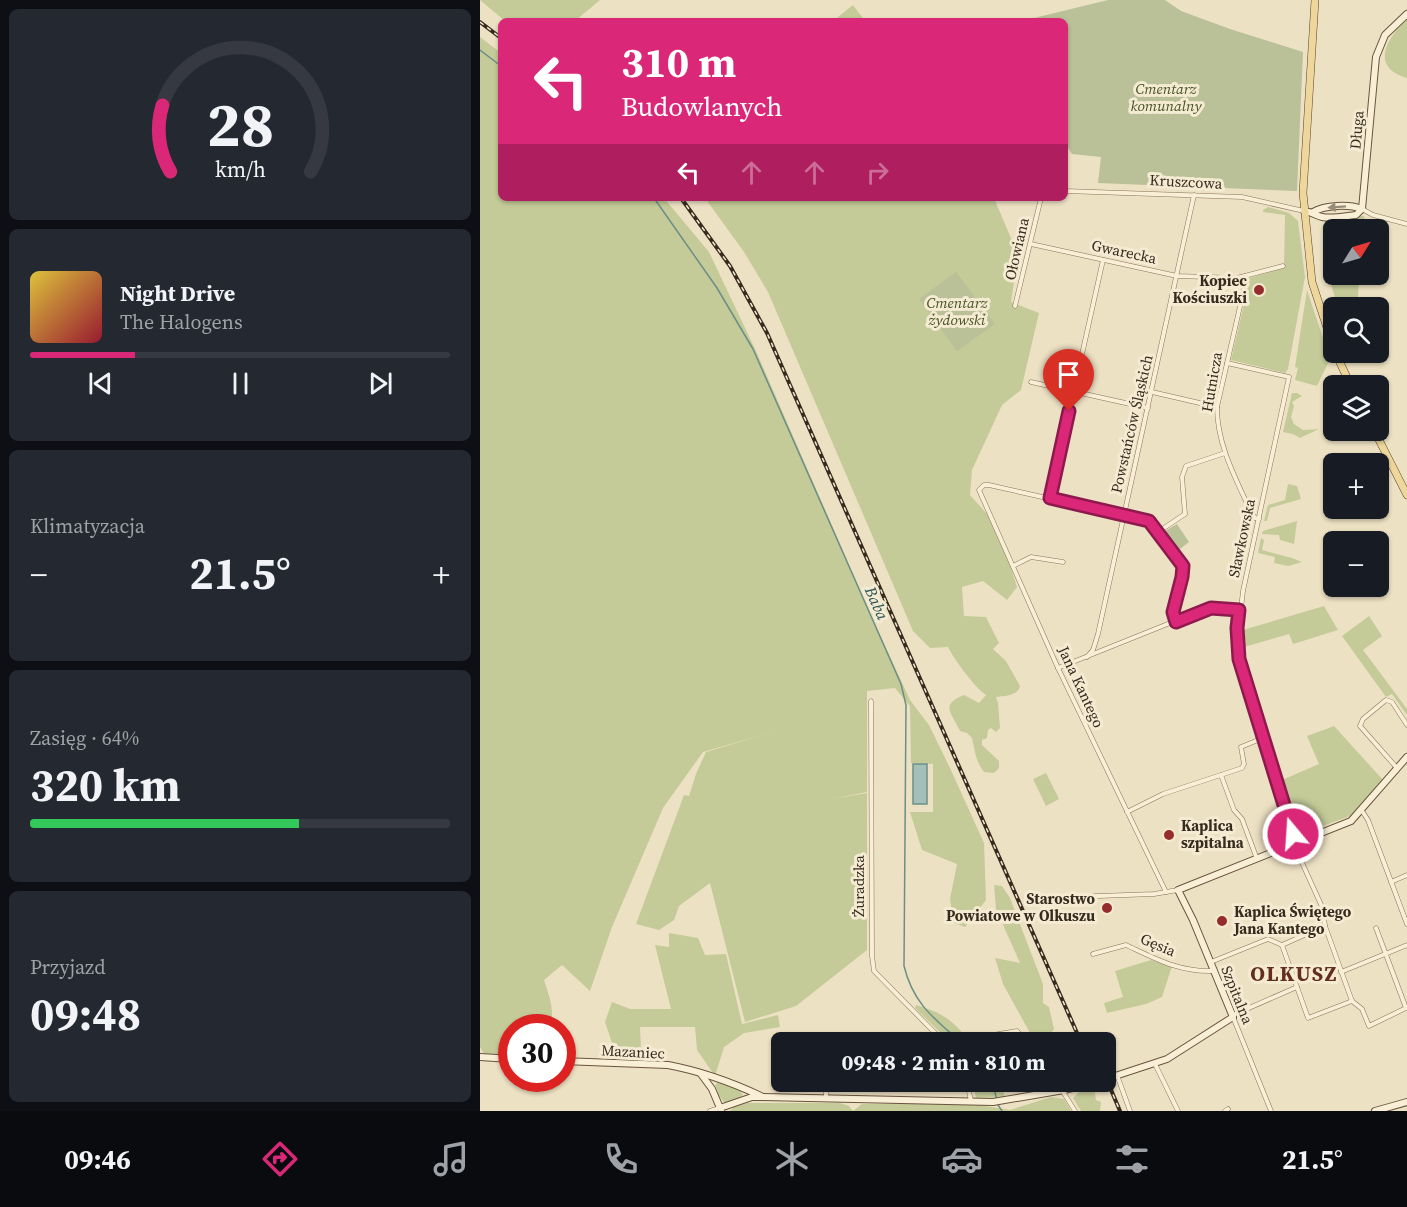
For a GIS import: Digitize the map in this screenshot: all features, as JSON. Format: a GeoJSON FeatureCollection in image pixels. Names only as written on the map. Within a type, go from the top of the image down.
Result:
{"type":"FeatureCollection","features":[{"type":"Feature","properties":{"kind":"main road"},"geometry":{"type":"LineString","coordinates":[[1315,0],[1302,193],[1312,282],[1323,316]]}},
{"type":"Feature","properties":{"kind":"main road"},"geometry":{"type":"LineString","coordinates":[[1380,441],[1407,495]]}},
{"type":"Feature","properties":{"kind":"street","name":"Długa"},"geometry":{"type":"LineString","coordinates":[[1362,208],[1376,57],[1385,35],[1407,14]]}},
{"type":"Feature","properties":{"kind":"street","name":"Kruszcowa"},"geometry":{"type":"LineString","coordinates":[[1068,191],[1247,198],[1304,212]]}},
{"type":"Feature","properties":{"kind":"street","name":"Powstańców Śląskich"},"geometry":{"type":"LineString","coordinates":[[1087,657],[1095,643],[1194,195]]}},
{"type":"Feature","properties":{"kind":"street","name":"Ołowiana"},"geometry":{"type":"LineString","coordinates":[[1016,306],[1040,201]]}},
{"type":"Feature","properties":{"kind":"street"},"geometry":{"type":"LineString","coordinates":[[1304,212],[1313,212],[1319,208],[1354,206],[1373,215],[1407,224]]}},
{"type":"Feature","properties":{"kind":"street","name":"Gwarecka"},"geometry":{"type":"LineString","coordinates":[[1031,244],[1177,276],[1247,276],[1283,266]]}},
{"type":"Feature","properties":{"kind":"street"},"geometry":{"type":"LineString","coordinates":[[1103,260],[1050,498],[1149,521],[1183,566],[1173,612],[1176,622]]}},
{"type":"Feature","properties":{"kind":"street","name":"Hutnicza"},"geometry":{"type":"LineString","coordinates":[[1247,276],[1217,407],[1217,418],[1224,453],[1250,510],[1255,518],[1259,519]]}},
{"type":"Feature","properties":{"kind":"street","name":"Sławkowska"},"geometry":{"type":"LineString","coordinates":[[1227,363],[1289,377],[1239,610],[1237,628],[1239,659],[1295,844],[1323,909],[1325,926],[1352,1001],[1362,1009],[1369,1026],[1406,1008],[1385,954]]}},
{"type":"Feature","properties":{"kind":"street"},"geometry":{"type":"LineString","coordinates":[[1030,382],[1148,408]]}},
{"type":"Feature","properties":{"kind":"street"},"geometry":{"type":"LineString","coordinates":[[1152,392],[1217,407]]}},
{"type":"Feature","properties":{"kind":"street"},"geometry":{"type":"LineString","coordinates":[[1158,532],[1185,514],[1182,477],[1186,466],[1224,453]]}},
{"type":"Feature","properties":{"kind":"street","name":"Jana Kantego"},"geometry":{"type":"LineString","coordinates":[[1050,498],[989,485],[984,485],[979,490],[1058,668],[1166,892]]}},
{"type":"Feature","properties":{"kind":"street"},"geometry":{"type":"LineString","coordinates":[[1012,566],[1036,557],[1063,562]]}},
{"type":"Feature","properties":{"kind":"street"},"geometry":{"type":"LineString","coordinates":[[1058,668],[1211,608],[1239,610]]}},
{"type":"Feature","properties":{"kind":"street"},"geometry":{"type":"LineString","coordinates":[[1397,768],[1360,726],[1363,719],[1386,700],[1392,702],[1407,725]]}},
{"type":"Feature","properties":{"kind":"street","name":"Żuradzka"},"geometry":{"type":"LineString","coordinates":[[872,701],[872,956],[874,971],[934,1032]]}},
{"type":"Feature","properties":{"kind":"street"},"geometry":{"type":"LineString","coordinates":[[1127,812],[1163,794],[1242,768],[1245,764],[1241,747],[1263,738]]}},
{"type":"Feature","properties":{"kind":"street"},"geometry":{"type":"LineString","coordinates":[[1071,897],[1178,890],[1347,824],[1362,811],[1407,757]]}},
{"type":"Feature","properties":{"kind":"street"},"geometry":{"type":"LineString","coordinates":[[1221,775],[1234,810],[1242,819],[1257,860]]}},
{"type":"Feature","properties":{"kind":"street"},"geometry":{"type":"LineString","coordinates":[[1362,811],[1368,820],[1407,924]]}},
{"type":"Feature","properties":{"kind":"street"},"geometry":{"type":"LineString","coordinates":[[1391,882],[1407,875]]}},
{"type":"Feature","properties":{"kind":"street","name":"Szpitalna"},"geometry":{"type":"LineString","coordinates":[[1178,890],[1211,962],[1271,1111]]}},
{"type":"Feature","properties":{"kind":"street"},"geometry":{"type":"LineString","coordinates":[[1211,962],[1268,939],[1282,945],[1325,926]]}},
{"type":"Feature","properties":{"kind":"street"},"geometry":{"type":"LineString","coordinates":[[1376,928],[1385,954]]}},
{"type":"Feature","properties":{"kind":"street","name":"Gęsia"},"geometry":{"type":"LineString","coordinates":[[1094,954],[1126,945],[1149,957],[1194,971],[1214,971]]}},
{"type":"Feature","properties":{"kind":"street"},"geometry":{"type":"LineString","coordinates":[[1282,945],[1308,1018],[1352,1001]]}},
{"type":"Feature","properties":{"kind":"street"},"geometry":{"type":"LineString","coordinates":[[1341,972],[1407,945]]}},
{"type":"Feature","properties":{"kind":"street"},"geometry":{"type":"LineString","coordinates":[[1130,1111],[1117,1075],[1155,1064],[1178,1053],[1232,1016],[1297,987]]}},
{"type":"Feature","properties":{"kind":"street"},"geometry":{"type":"LineString","coordinates":[[480,1057],[498,1058]]}},
{"type":"Feature","properties":{"kind":"street","name":"Mazaniec"},"geometry":{"type":"LineString","coordinates":[[576,1062],[668,1065],[722,1080],[762,1097]]}},
{"type":"Feature","properties":{"kind":"street"},"geometry":{"type":"LineString","coordinates":[[1155,1064],[1178,1111]]}},
{"type":"Feature","properties":{"kind":"street"},"geometry":{"type":"LineString","coordinates":[[701,1074],[712,1089],[721,1109]]}},
{"type":"Feature","properties":{"kind":"street"},"geometry":{"type":"LineString","coordinates":[[712,1089],[715,1082],[722,1080]]}},
{"type":"Feature","properties":{"kind":"street"},"geometry":{"type":"LineString","coordinates":[[740,1101],[745,1095],[742,1088]]}},
{"type":"Feature","properties":{"kind":"street"},"geometry":{"type":"LineString","coordinates":[[826,1092],[826,1100]]}},
{"type":"Feature","properties":{"kind":"street"},"geometry":{"type":"LineString","coordinates":[[969,1092],[971,1101]]}},
{"type":"Feature","properties":{"kind":"street"},"geometry":{"type":"LineString","coordinates":[[710,1111],[740,1101],[762,1097],[993,1102],[1053,1092]]}},
{"type":"Feature","properties":{"kind":"street"},"geometry":{"type":"LineString","coordinates":[[1065,1092],[1075,1111]]}},
{"type":"Feature","properties":{"kind":"street"},"geometry":{"type":"LineString","coordinates":[[1376,1111],[1396,1108],[1407,1102]]}},
{"type":"Feature","properties":{"kind":"green space"},"geometry":{"type":"Polygon","coordinates":[[[480,0],[600,0],[579,18],[501,18],[480,0]]]}},
{"type":"Feature","properties":{"kind":"green space","name":"Cmentarz komunalny"},"geometry":{"type":"Polygon","coordinates":[[[1108,0],[1165,0],[1181,11],[1303,52],[1297,191],[1098,183],[1101,157],[1072,154],[1068,148],[1068,18],[1034,18],[1108,0]]]}},
{"type":"Feature","properties":{"kind":"green space"},"geometry":{"type":"Polygon","coordinates":[[[853,5],[863,18],[837,18],[853,5]]]}},
{"type":"Feature","properties":{"kind":"green space"},"geometry":{"type":"Polygon","coordinates":[[[1407,19],[1407,78],[1388,67],[1385,52],[1393,35],[1407,19]]]}},
{"type":"Feature","properties":{"kind":"green space"},"geometry":{"type":"Polygon","coordinates":[[[480,37],[498,51],[498,201],[666,201],[709,252],[756,351],[910,700],[929,725],[984,843],[986,900],[965,927],[954,923],[950,899],[957,864],[922,850],[910,812],[933,812],[933,764],[911,763],[910,706],[895,688],[867,691],[867,792],[832,799],[867,793],[867,950],[796,1006],[745,1022],[710,883],[679,906],[674,920],[659,930],[636,924],[684,795],[689,796],[706,752],[776,731],[703,752],[663,808],[612,927],[590,991],[562,965],[544,980],[552,1014],[498,1014],[498,1055],[484,1054],[480,1047],[480,37]]]}},
{"type":"Feature","properties":{"kind":"green space"},"geometry":{"type":"Polygon","coordinates":[[[707,201],[995,201],[1018,255],[1011,302],[1039,313],[1021,390],[1002,405],[972,470],[970,495],[987,514],[1009,562],[1017,587],[1007,600],[983,581],[962,587],[964,616],[986,617],[999,643],[993,649],[1006,661],[1020,686],[1014,694],[996,697],[1000,728],[996,732],[991,728],[988,730],[987,738],[982,740],[982,745],[999,761],[999,768],[994,773],[984,772],[981,768],[972,738],[960,731],[950,710],[952,702],[964,695],[979,703],[986,695],[965,673],[948,647],[930,648],[913,631],[768,292],[744,252],[707,201]]]}},
{"type":"Feature","properties":{"kind":"green space"},"geometry":{"type":"Polygon","coordinates":[[[1268,207],[1289,213],[1298,221],[1305,277],[1288,369],[1285,373],[1231,360],[1250,278],[1284,268],[1285,215],[1263,212],[1268,207]]]}},
{"type":"Feature","properties":{"kind":"green space"},"geometry":{"type":"Polygon","coordinates":[[[1340,216],[1364,216],[1364,219],[1332,219],[1340,216]]]}},
{"type":"Feature","properties":{"kind":"green space","name":"Cmentarz żydowski"},"geometry":{"type":"Polygon","coordinates":[[[956,272],[995,324],[957,351],[919,299],[956,272]]]}},
{"type":"Feature","properties":{"kind":"green space"},"geometry":{"type":"Polygon","coordinates":[[[1331,285],[1359,285],[1358,297],[1335,297],[1331,285]]]}},
{"type":"Feature","properties":{"kind":"green space"},"geometry":{"type":"Polygon","coordinates":[[[1307,290],[1323,338],[1323,363],[1328,363],[1317,386],[1295,380],[1298,368],[1295,367],[1307,290]]]}},
{"type":"Feature","properties":{"kind":"green space"},"geometry":{"type":"Polygon","coordinates":[[[1292,393],[1302,396],[1292,402],[1294,406],[1291,417],[1294,424],[1303,430],[1319,429],[1300,438],[1283,432],[1292,393]]]}},
{"type":"Feature","properties":{"kind":"green space"},"geometry":{"type":"Polygon","coordinates":[[[1288,484],[1297,486],[1301,499],[1270,508],[1267,521],[1264,521],[1268,505],[1285,500],[1288,484]]]}},
{"type":"Feature","properties":{"kind":"green space"},"geometry":{"type":"Polygon","coordinates":[[[1297,521],[1294,544],[1280,540],[1279,535],[1262,534],[1263,531],[1297,521]]]}},
{"type":"Feature","properties":{"kind":"green space"},"geometry":{"type":"Polygon","coordinates":[[[1177,524],[1189,542],[1176,552],[1162,533],[1177,524]]]}},
{"type":"Feature","properties":{"kind":"green space"},"geometry":{"type":"Polygon","coordinates":[[[1261,538],[1264,540],[1262,550],[1302,562],[1288,566],[1274,563],[1275,557],[1258,553],[1261,538]]]}},
{"type":"Feature","properties":{"kind":"green space"},"geometry":{"type":"Polygon","coordinates":[[[1324,606],[1338,630],[1293,644],[1289,634],[1244,647],[1243,630],[1324,606]]]}},
{"type":"Feature","properties":{"kind":"green space"},"geometry":{"type":"Polygon","coordinates":[[[1369,616],[1382,636],[1363,650],[1407,709],[1407,715],[1392,694],[1386,697],[1342,636],[1369,616]]]}},
{"type":"Feature","properties":{"kind":"green space"},"geometry":{"type":"Polygon","coordinates":[[[1334,726],[1383,780],[1353,815],[1301,834],[1296,827],[1282,780],[1319,764],[1307,736],[1334,726]]]}},
{"type":"Feature","properties":{"kind":"green space"},"geometry":{"type":"Polygon","coordinates":[[[1046,773],[1059,799],[1046,806],[1033,779],[1046,773]]]}},
{"type":"Feature","properties":{"kind":"green space"},"geometry":{"type":"Polygon","coordinates":[[[994,885],[1002,886],[1010,898],[1043,984],[1043,1003],[1049,1007],[1054,1029],[1052,1032],[1029,1032],[1003,984],[995,958],[1020,963],[996,909],[994,885]]]}},
{"type":"Feature","properties":{"kind":"green space"},"geometry":{"type":"Polygon","coordinates":[[[669,933],[698,938],[705,955],[726,954],[742,1024],[778,1015],[780,1027],[744,1033],[724,1047],[715,1076],[697,1050],[695,1027],[640,1027],[641,1050],[616,1055],[605,1022],[612,1002],[630,1009],[671,1009],[655,945],[669,947],[669,933]]]}},
{"type":"Feature","properties":{"kind":"green space"},"geometry":{"type":"Polygon","coordinates":[[[1151,960],[1172,966],[1162,997],[1146,1004],[1107,1013],[1104,1003],[1123,997],[1115,971],[1151,960]]]}},
{"type":"Feature","properties":{"kind":"green space"},"geometry":{"type":"Polygon","coordinates":[[[916,1005],[947,1018],[961,1032],[940,1032],[915,1008],[916,1005]]]}},
{"type":"Feature","properties":{"kind":"green space"},"geometry":{"type":"Polygon","coordinates":[[[720,1081],[738,1088],[743,1095],[734,1102],[724,1102],[715,1085],[720,1081]]]}},
{"type":"Feature","properties":{"kind":"green space"},"geometry":{"type":"Polygon","coordinates":[[[975,1092],[1004,1092],[1005,1097],[976,1098],[975,1092]]]}},
{"type":"Feature","properties":{"kind":"green space"},"geometry":{"type":"Polygon","coordinates":[[[1079,1092],[1095,1092],[1096,1100],[1101,1102],[1100,1111],[1081,1111],[1073,1098],[1079,1092]]]}},
{"type":"Feature","properties":{"kind":"green space"},"geometry":{"type":"Polygon","coordinates":[[[1051,1097],[1064,1099],[1071,1111],[853,1111],[862,1104],[973,1104],[1010,1110],[1051,1097]]]}},
{"type":"Feature","properties":{"kind":"green space"},"geometry":{"type":"Polygon","coordinates":[[[748,1103],[840,1103],[849,1106],[853,1111],[730,1111],[734,1107],[748,1103]]]}},
{"type":"Feature","properties":{"kind":"water"},"geometry":{"type":"Polygon","coordinates":[[[913,764],[927,764],[927,804],[913,804],[913,764]]]}},
{"type":"Feature","properties":{"kind":"waterway","name":"Baba"},"geometry":{"type":"LineString","coordinates":[[480,50],[498,64]]}},
{"type":"Feature","properties":{"kind":"waterway","name":"Baba"},"geometry":{"type":"LineString","coordinates":[[656,201],[717,288],[753,349],[901,684],[906,705],[904,966],[913,990],[925,1009],[950,1032]]}},
{"type":"Feature","properties":{"kind":"waterway","name":"Baba"},"geometry":{"type":"LineString","coordinates":[[995,1092],[997,1100]]}},
{"type":"Feature","properties":{"kind":"waterway","name":"Baba"},"geometry":{"type":"LineString","coordinates":[[998,1105],[1002,1111]]}},
{"type":"Feature","properties":{"kind":"railway"},"geometry":{"type":"LineString","coordinates":[[480,22],[498,36]]}},
{"type":"Feature","properties":{"kind":"railway"},"geometry":{"type":"LineString","coordinates":[[683,201],[730,266],[767,333],[1077,1032]]}},
{"type":"Feature","properties":{"kind":"railway"},"geometry":{"type":"LineString","coordinates":[[1112,1092],[1120,1111]]}},
{"type":"Feature","properties":{"kind":"place","name":"Kopiec Kościuszki"},"geometry":{"type":"Point","coordinates":[1259,290]}},
{"type":"Feature","properties":{"kind":"place","name":"Kaplica szpitalna"},"geometry":{"type":"Point","coordinates":[1169,835]}},
{"type":"Feature","properties":{"kind":"place","name":"Starostwo Powiatowe w Olkuszu"},"geometry":{"type":"Point","coordinates":[1107,908]}},
{"type":"Feature","properties":{"kind":"place","name":"Kaplica Świętego Jana Kantego"},"geometry":{"type":"Point","coordinates":[1222,921]}},
{"type":"Feature","properties":{"kind":"district","name":"OLKUSZ"},"geometry":{"type":"Point","coordinates":[1294,974]}},
{"type":"Feature","properties":{"kind":"route"},"geometry":{"type":"LineString","coordinates":[[1069,411],[1050,498],[1149,521],[1183,566],[1173,612],[1176,622],[1211,608],[1239,610],[1237,642],[1244,680],[1293,834]]}}]}
